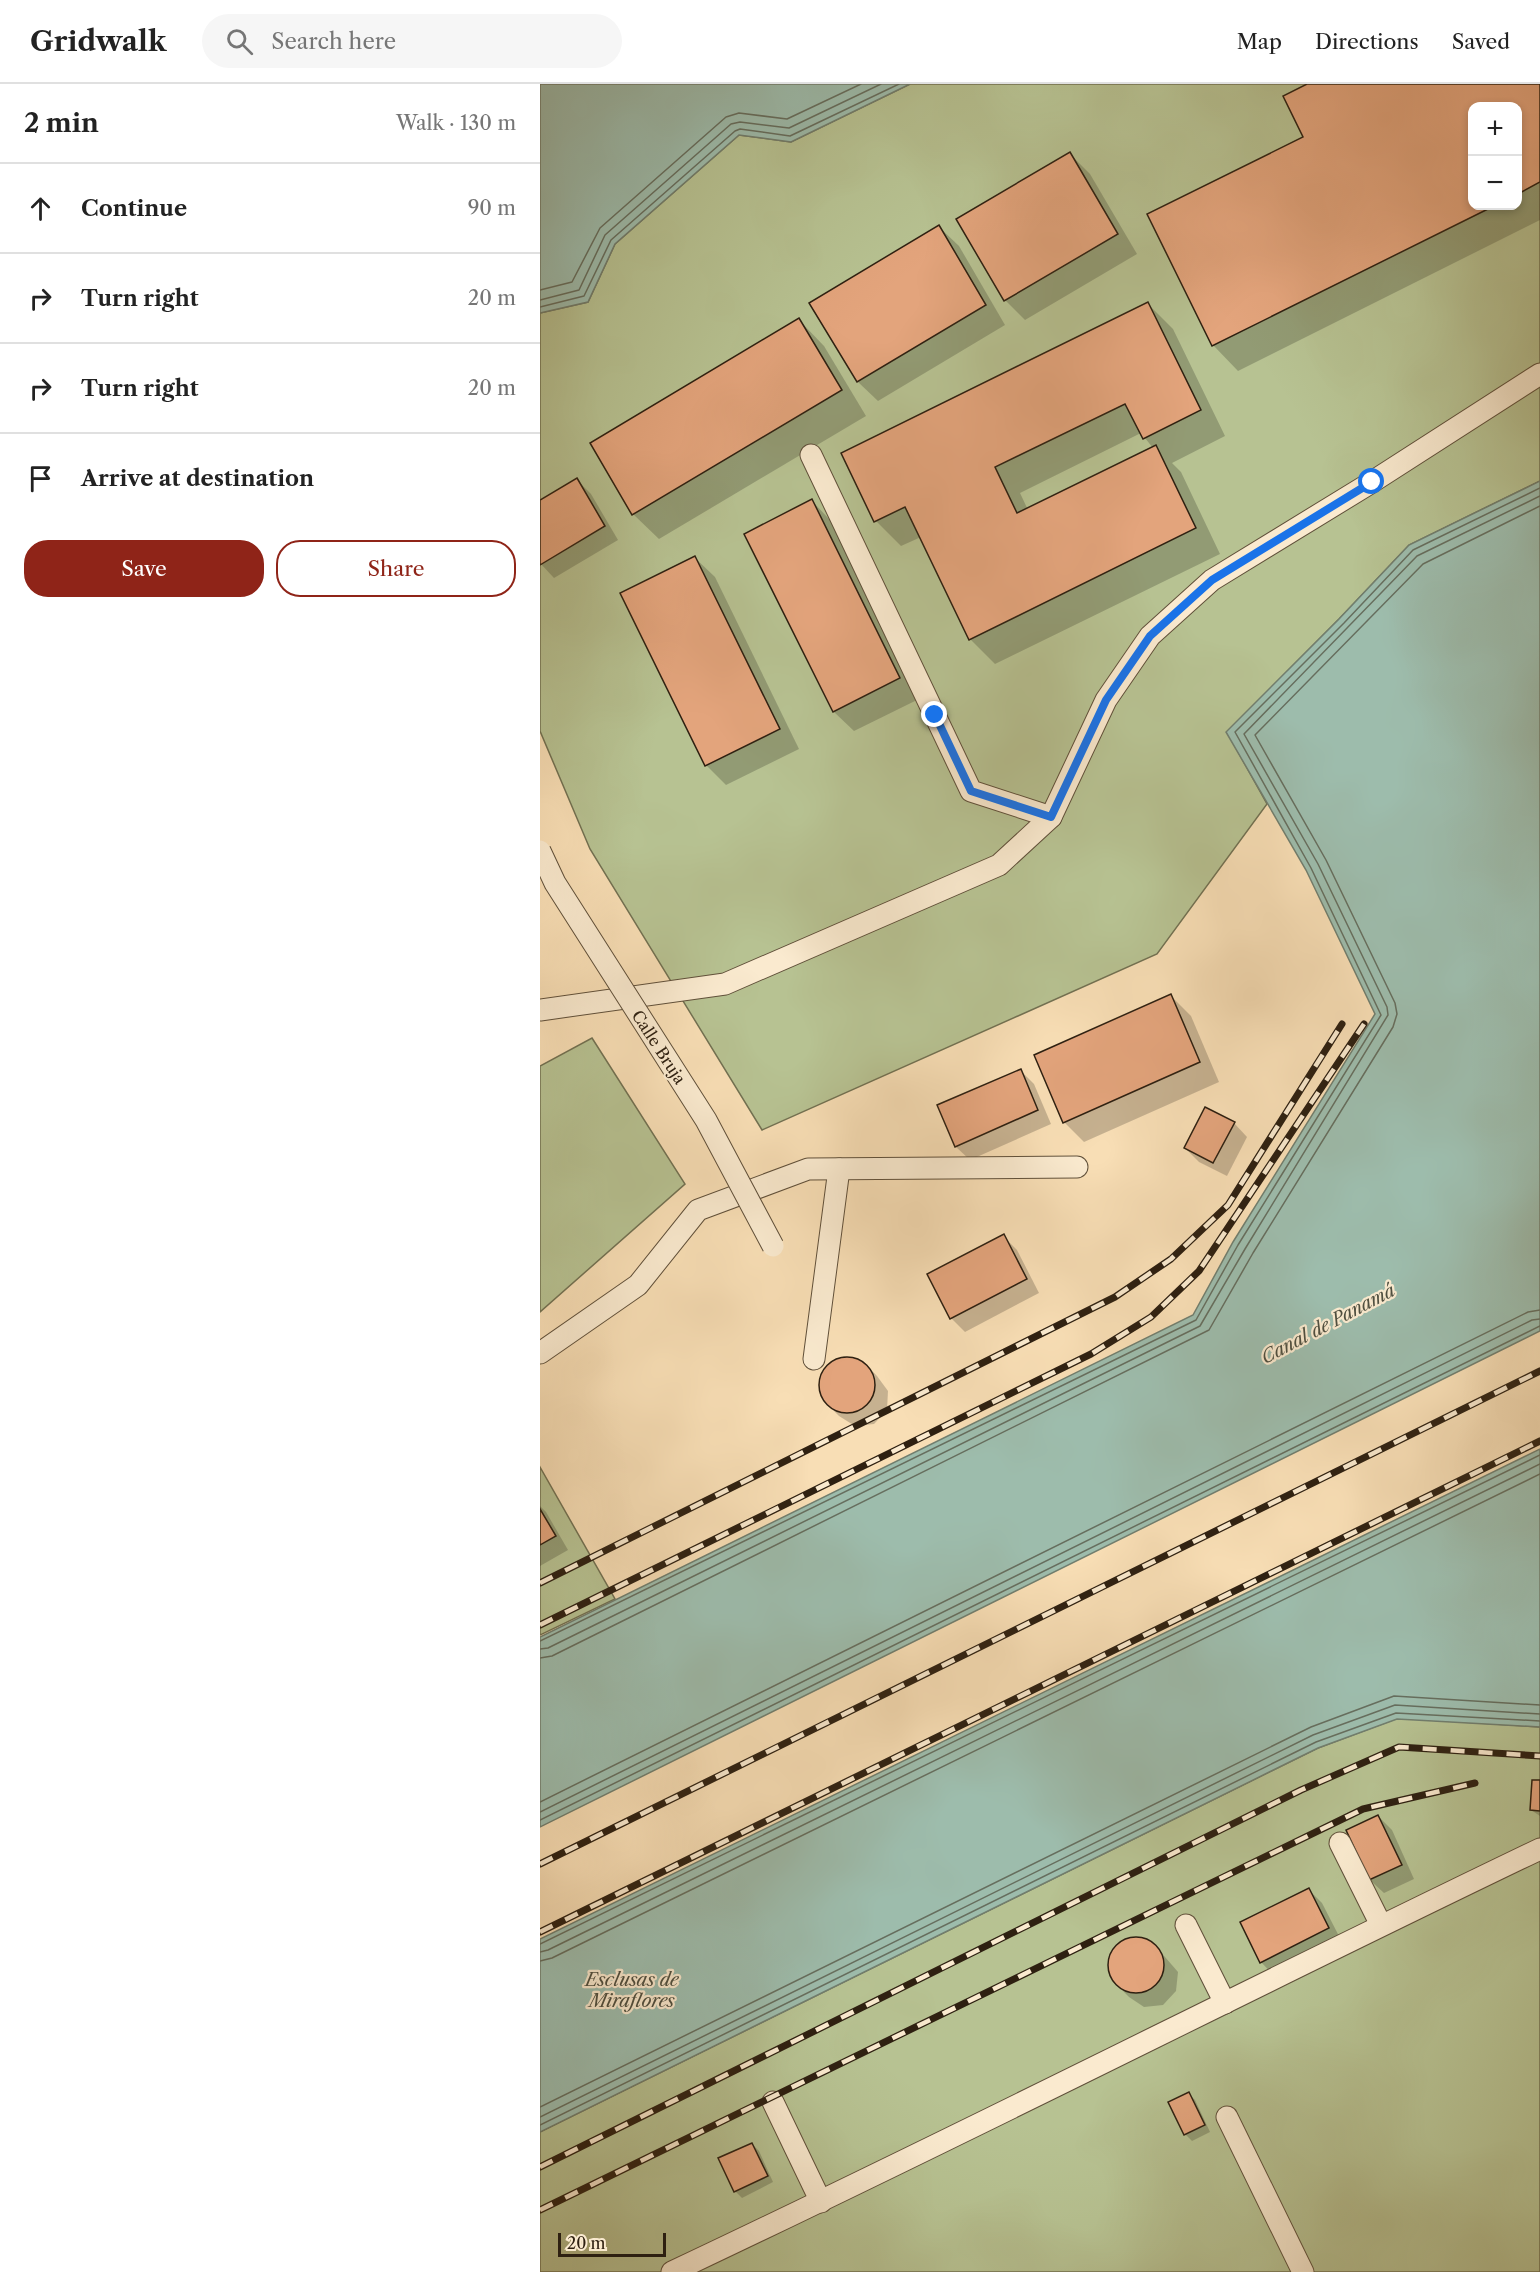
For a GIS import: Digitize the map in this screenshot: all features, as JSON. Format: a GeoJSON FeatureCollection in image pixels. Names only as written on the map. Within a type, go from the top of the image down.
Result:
{"type":"FeatureCollection","features":[{"type":"Feature","properties":{"kind":"lane"},"geometry":{"type":"LineString","coordinates":[[540,1010],[725,984],[999,865],[1051,817],[1106,700],[1150,636],[1212,580],[1372,482],[1540,374]]}},
{"type":"Feature","properties":{"kind":"lane"},"geometry":{"type":"LineString","coordinates":[[811,455],[971,791],[1051,817]]}},
{"type":"Feature","properties":{"kind":"lane","name":"Calle Bruja"},"geometry":{"type":"LineString","coordinates":[[540,851],[555,883],[706,1120],[773,1245]]}},
{"type":"Feature","properties":{"kind":"lane"},"geometry":{"type":"LineString","coordinates":[[540,1353],[638,1285],[698,1210],[808,1169],[1077,1167]]}},
{"type":"Feature","properties":{"kind":"lane"},"geometry":{"type":"LineString","coordinates":[[814,1359],[839,1169]]}},
{"type":"Feature","properties":{"kind":"lane"},"geometry":{"type":"LineString","coordinates":[[1340,1843],[1381,1925]]}},
{"type":"Feature","properties":{"kind":"lane"},"geometry":{"type":"LineString","coordinates":[[672,2272],[820,2202],[1540,1849]]}},
{"type":"Feature","properties":{"kind":"lane"},"geometry":{"type":"LineString","coordinates":[[1186,1925],[1225,2003]]}},
{"type":"Feature","properties":{"kind":"lane"},"geometry":{"type":"LineString","coordinates":[[773,2102],[820,2202]]}},
{"type":"Feature","properties":{"kind":"lane"},"geometry":{"type":"LineString","coordinates":[[1227,2117],[1303,2272]]}},
{"type":"Feature","properties":{"kind":"green space"},"geometry":{"type":"Polygon","coordinates":[[[910,84],[1540,84],[1540,481],[1409,545],[1227,732],[1267,804],[1157,954],[762,1130],[590,849],[540,731],[540,313],[588,302],[615,244],[739,135],[791,142],[910,84]]]}},
{"type":"Feature","properties":{"kind":"green space"},"geometry":{"type":"Polygon","coordinates":[[[592,1038],[685,1184],[540,1312],[540,1066],[592,1038]]]}},
{"type":"Feature","properties":{"kind":"green space"},"geometry":{"type":"Polygon","coordinates":[[[540,1467],[615,1599],[540,1635],[540,1467]]]}},
{"type":"Feature","properties":{"kind":"green space"},"geometry":{"type":"Polygon","coordinates":[[[1398,1718],[1540,1727],[1540,2272],[540,2272],[540,2132],[1318,1748],[1398,1718]]]}},
{"type":"Feature","properties":{"kind":"water"},"geometry":{"type":"Polygon","coordinates":[[[540,84],[910,84],[791,142],[739,135],[615,244],[588,302],[540,313],[540,84]]]}},
{"type":"Feature","properties":{"kind":"water","name":"Canal de Panamá"},"geometry":{"type":"Polygon","coordinates":[[[1540,481],[1540,1331],[540,1827],[540,1637],[1193,1315],[1233,1242],[1375,1014],[1306,870],[1226,732],[1409,545],[1540,481]]]}},
{"type":"Feature","properties":{"kind":"water","name":"Esclusas de Miraflores"},"geometry":{"type":"Polygon","coordinates":[[[1540,1449],[1540,1727],[1397,1719],[1318,1748],[540,2132],[540,1939],[1540,1449]]]}},
{"type":"Feature","properties":{"kind":"building"},"geometry":{"type":"Polygon","coordinates":[[[1307,84],[1540,84],[1540,182],[1522,192],[1522,102],[1468,102],[1468,210],[1486,210],[1212,346],[1147,214],[1303,137],[1283,96],[1307,84]]]}},
{"type":"Feature","properties":{"kind":"building"},"geometry":{"type":"Polygon","coordinates":[[[1070,152],[1118,234],[1004,301],[956,219],[1070,152]]]}},
{"type":"Feature","properties":{"kind":"building"},"geometry":{"type":"Polygon","coordinates":[[[939,225],[986,305],[857,382],[809,303],[939,225]]]}},
{"type":"Feature","properties":{"kind":"building"},"geometry":{"type":"Polygon","coordinates":[[[1148,302],[1201,410],[1143,439],[1125,404],[995,467],[1017,513],[1156,445],[1196,528],[969,640],[905,507],[874,522],[841,453],[1148,302]]]}},
{"type":"Feature","properties":{"kind":"building"},"geometry":{"type":"Polygon","coordinates":[[[799,318],[842,390],[632,515],[590,443],[799,318]]]}},
{"type":"Feature","properties":{"kind":"building"},"geometry":{"type":"Polygon","coordinates":[[[577,478],[605,526],[540,565],[540,500],[577,478]]]}},
{"type":"Feature","properties":{"kind":"building"},"geometry":{"type":"Polygon","coordinates":[[[812,499],[900,678],[833,712],[744,534],[812,499]]]}},
{"type":"Feature","properties":{"kind":"building"},"geometry":{"type":"Polygon","coordinates":[[[695,556],[780,729],[705,766],[620,593],[695,556]]]}},
{"type":"Feature","properties":{"kind":"building"},"geometry":{"type":"Polygon","coordinates":[[[1171,994],[1200,1062],[1063,1123],[1034,1055],[1171,994]]]}},
{"type":"Feature","properties":{"kind":"building"},"geometry":{"type":"Polygon","coordinates":[[[1021,1069],[1038,1110],[955,1147],[937,1105],[1021,1069]]]}},
{"type":"Feature","properties":{"kind":"building"},"geometry":{"type":"Polygon","coordinates":[[[1205,1107],[1235,1122],[1213,1163],[1184,1148],[1205,1107]]]}},
{"type":"Feature","properties":{"kind":"building"},"geometry":{"type":"Polygon","coordinates":[[[1004,1234],[1027,1279],[950,1319],[927,1274],[1004,1234]]]}},
{"type":"Feature","properties":{"kind":"building"},"geometry":{"type":"Polygon","coordinates":[[[841,1357],[853,1357],[863,1361],[871,1369],[875,1385],[871,1401],[863,1409],[853,1413],[841,1413],[831,1409],[823,1401],[819,1391],[819,1379],[823,1369],[831,1361],[841,1357]]]}},
{"type":"Feature","properties":{"kind":"building"},"geometry":{"type":"Polygon","coordinates":[[[540,1509],[556,1536],[540,1545],[540,1509]]]}},
{"type":"Feature","properties":{"kind":"building"},"geometry":{"type":"Polygon","coordinates":[[[1532,1780],[1540,1780],[1540,1811],[1530,1810],[1532,1780]]]}},
{"type":"Feature","properties":{"kind":"building"},"geometry":{"type":"Polygon","coordinates":[[[1378,1815],[1402,1865],[1369,1880],[1346,1830],[1378,1815]]]}},
{"type":"Feature","properties":{"kind":"building"},"geometry":{"type":"Polygon","coordinates":[[[1309,1888],[1329,1928],[1260,1963],[1240,1922],[1309,1888]]]}},
{"type":"Feature","properties":{"kind":"building"},"geometry":{"type":"Polygon","coordinates":[[[1130,1937],[1142,1937],[1156,1945],[1164,1959],[1162,1976],[1156,1985],[1142,1993],[1130,1993],[1113,1981],[1108,1971],[1108,1959],[1120,1942],[1130,1937]]]}},
{"type":"Feature","properties":{"kind":"building"},"geometry":{"type":"Polygon","coordinates":[[[1189,2092],[1205,2125],[1184,2135],[1168,2102],[1189,2092]]]}},
{"type":"Feature","properties":{"kind":"building"},"geometry":{"type":"Polygon","coordinates":[[[752,2143],[768,2176],[734,2192],[718,2158],[752,2143]]]}},
{"type":"Feature","properties":{"kind":"railway"},"geometry":{"type":"LineString","coordinates":[[540,1583],[1115,1297],[1171,1259],[1228,1205],[1342,1024]]}},
{"type":"Feature","properties":{"kind":"railway"},"geometry":{"type":"LineString","coordinates":[[540,1625],[1091,1354],[1151,1317],[1199,1271],[1364,1024]]}},
{"type":"Feature","properties":{"kind":"railway"},"geometry":{"type":"LineString","coordinates":[[540,1864],[1540,1371]]}},
{"type":"Feature","properties":{"kind":"railway"},"geometry":{"type":"LineString","coordinates":[[540,1932],[1540,1441]]}},
{"type":"Feature","properties":{"kind":"railway"},"geometry":{"type":"LineString","coordinates":[[540,2167],[1301,1790],[1399,1747],[1540,1756]]}},
{"type":"Feature","properties":{"kind":"railway"},"geometry":{"type":"LineString","coordinates":[[540,2210],[1363,1809],[1475,1783]]}},
{"type":"Feature","properties":{"kind":"route"},"geometry":{"type":"LineString","coordinates":[[935,715],[971,791],[1051,817],[1106,700],[1150,636],[1212,580],[1372,482]]}}]}
